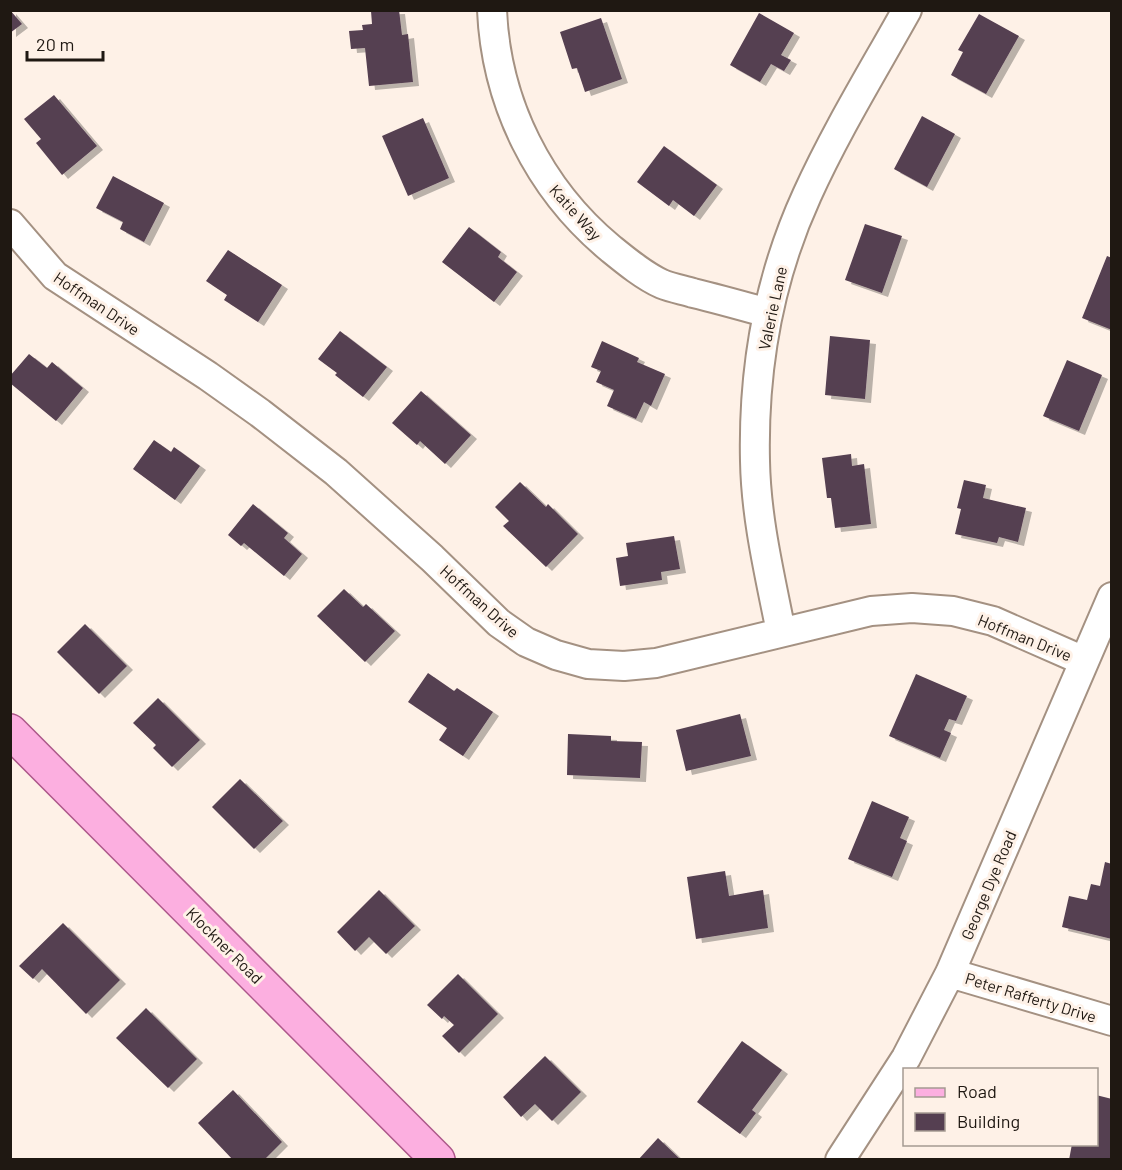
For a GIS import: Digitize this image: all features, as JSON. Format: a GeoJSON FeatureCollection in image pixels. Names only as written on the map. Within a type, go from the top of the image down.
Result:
{"type":"FeatureCollection","features":[{"type":"Feature","properties":{"kind":"main road","name":"Klockner Road"},"geometry":{"type":"LineString","coordinates":[[10,731],[438,1160]]}},
{"type":"Feature","properties":{"kind":"street","name":"Katie Way"},"geometry":{"type":"LineString","coordinates":[[492,10],[493,33],[501,78],[515,120],[535,161],[560,198],[590,232],[625,261],[663,284],[768,313]]}},
{"type":"Feature","properties":{"kind":"street","name":"Valerie Lane"},"geometry":{"type":"LineString","coordinates":[[781,632],[760,526],[755,463],[756,400],[768,313],[784,255],[806,196],[829,149],[907,10]]}},
{"type":"Feature","properties":{"kind":"street","name":"Hoffman Drive"},"geometry":{"type":"LineString","coordinates":[[10,224],[55,276],[198,369],[260,413],[336,472],[432,558],[499,623],[526,642],[556,655],[588,664],[624,666],[656,663],[872,611],[912,608],[953,612],[993,621],[1084,661]]}},
{"type":"Feature","properties":{"kind":"street","name":"George Dye Road"},"geometry":{"type":"LineString","coordinates":[[840,1160],[906,1058],[950,973],[1112,597]]}},
{"type":"Feature","properties":{"kind":"street","name":"Peter Rafferty Drive"},"geometry":{"type":"LineString","coordinates":[[950,973],[1112,1021]]}},
{"type":"Feature","properties":{"kind":"building"},"geometry":{"type":"Polygon","coordinates":[[[10,10],[22,24],[10,33],[10,10]]]}},
{"type":"Feature","properties":{"kind":"building"},"geometry":{"type":"Polygon","coordinates":[[[399,10],[402,35],[408,34],[413,82],[369,86],[365,48],[351,49],[349,31],[363,30],[362,25],[372,24],[371,11],[399,10]]]}},
{"type":"Feature","properties":{"kind":"building"},"geometry":{"type":"Polygon","coordinates":[[[759,13],[794,33],[781,55],[791,60],[784,71],[771,64],[760,82],[730,65],[759,13]]]}},
{"type":"Feature","properties":{"kind":"building"},"geometry":{"type":"Polygon","coordinates":[[[979,14],[1019,36],[986,94],[951,75],[963,52],[958,50],[979,14]]]}},
{"type":"Feature","properties":{"kind":"building"},"geometry":{"type":"Polygon","coordinates":[[[601,18],[622,79],[585,92],[577,68],[572,69],[560,32],[601,18]]]}},
{"type":"Feature","properties":{"kind":"building"},"geometry":{"type":"Polygon","coordinates":[[[54,95],[97,146],[62,175],[36,143],[41,139],[24,119],[54,95]]]}},
{"type":"Feature","properties":{"kind":"building"},"geometry":{"type":"Polygon","coordinates":[[[922,116],[955,134],[927,187],[894,169],[922,116]]]}},
{"type":"Feature","properties":{"kind":"building"},"geometry":{"type":"Polygon","coordinates":[[[423,118],[449,178],[408,196],[382,136],[423,118]]]}},
{"type":"Feature","properties":{"kind":"building"},"geometry":{"type":"Polygon","coordinates":[[[664,146],[717,185],[694,216],[673,200],[669,206],[637,182],[664,146]]]}},
{"type":"Feature","properties":{"kind":"building"},"geometry":{"type":"Polygon","coordinates":[[[113,176],[164,203],[144,242],[120,229],[123,222],[96,208],[113,176]]]}},
{"type":"Feature","properties":{"kind":"building"},"geometry":{"type":"Polygon","coordinates":[[[865,224],[902,236],[882,293],[845,280],[865,224]]]}},
{"type":"Feature","properties":{"kind":"building"},"geometry":{"type":"Polygon","coordinates":[[[469,227],[501,252],[498,257],[517,272],[494,302],[442,262],[469,227]]]}},
{"type":"Feature","properties":{"kind":"building"},"geometry":{"type":"Polygon","coordinates":[[[228,250],[282,285],[258,322],[224,300],[227,295],[206,281],[228,250]]]}},
{"type":"Feature","properties":{"kind":"building"},"geometry":{"type":"Polygon","coordinates":[[[1107,256],[1112,258],[1112,330],[1082,318],[1107,256]]]}},
{"type":"Feature","properties":{"kind":"building"},"geometry":{"type":"Polygon","coordinates":[[[340,331],[387,367],[363,397],[318,359],[340,331]]]}},
{"type":"Feature","properties":{"kind":"building"},"geometry":{"type":"Polygon","coordinates":[[[830,336],[870,340],[865,399],[825,395],[830,336]]]}},
{"type":"Feature","properties":{"kind":"building"},"geometry":{"type":"Polygon","coordinates":[[[602,341],[639,358],[637,362],[665,374],[651,406],[644,402],[636,419],[607,406],[614,390],[596,382],[601,371],[591,367],[602,341]]]}},
{"type":"Feature","properties":{"kind":"building"},"geometry":{"type":"Polygon","coordinates":[[[29,354],[47,368],[52,362],[83,388],[56,421],[10,383],[10,376],[29,354]]]}},
{"type":"Feature","properties":{"kind":"building"},"geometry":{"type":"Polygon","coordinates":[[[1067,360],[1102,375],[1079,431],[1043,416],[1067,360]]]}},
{"type":"Feature","properties":{"kind":"building"},"geometry":{"type":"Polygon","coordinates":[[[421,391],[471,435],[445,464],[420,441],[417,445],[392,423],[421,391]]]}},
{"type":"Feature","properties":{"kind":"building"},"geometry":{"type":"Polygon","coordinates":[[[154,440],[171,452],[174,447],[200,466],[175,500],[133,469],[154,440]]]}},
{"type":"Feature","properties":{"kind":"building"},"geometry":{"type":"Polygon","coordinates":[[[851,454],[852,466],[864,464],[871,524],[835,528],[831,498],[827,498],[822,458],[851,454]]]}},
{"type":"Feature","properties":{"kind":"building"},"geometry":{"type":"Polygon","coordinates":[[[964,480],[986,485],[983,498],[1026,508],[1018,542],[999,537],[997,543],[955,534],[961,509],[957,508],[964,480]]]}},
{"type":"Feature","properties":{"kind":"building"},"geometry":{"type":"Polygon","coordinates":[[[520,482],[546,507],[548,504],[578,534],[546,567],[503,526],[509,521],[495,507],[520,482]]]}},
{"type":"Feature","properties":{"kind":"building"},"geometry":{"type":"Polygon","coordinates":[[[253,504],[288,533],[284,538],[302,554],[284,576],[244,543],[241,546],[228,535],[253,504]]]}},
{"type":"Feature","properties":{"kind":"building"},"geometry":{"type":"Polygon","coordinates":[[[674,536],[680,569],[661,572],[662,580],[620,586],[616,558],[628,556],[626,543],[674,536]]]}},
{"type":"Feature","properties":{"kind":"building"},"geometry":{"type":"Polygon","coordinates":[[[344,589],[363,607],[366,604],[395,631],[365,662],[317,616],[344,589]]]}},
{"type":"Feature","properties":{"kind":"building"},"geometry":{"type":"Polygon","coordinates":[[[85,624],[127,666],[99,694],[57,652],[85,624]]]}},
{"type":"Feature","properties":{"kind":"building"},"geometry":{"type":"Polygon","coordinates":[[[428,673],[454,691],[457,688],[493,712],[463,756],[439,740],[447,728],[408,702],[428,673]]]}},
{"type":"Feature","properties":{"kind":"building"},"geometry":{"type":"Polygon","coordinates":[[[916,674],[967,696],[956,721],[949,719],[944,730],[951,733],[940,758],[889,736],[916,674]]]}},
{"type":"Feature","properties":{"kind":"building"},"geometry":{"type":"Polygon","coordinates":[[[158,698],[200,740],[172,767],[153,748],[156,745],[133,723],[158,698]]]}},
{"type":"Feature","properties":{"kind":"building"},"geometry":{"type":"Polygon","coordinates":[[[740,714],[751,756],[686,771],[676,730],[740,714]]]}},
{"type":"Feature","properties":{"kind":"building"},"geometry":{"type":"Polygon","coordinates":[[[568,734],[611,736],[611,741],[642,742],[640,778],[567,775],[568,734]]]}},
{"type":"Feature","properties":{"kind":"building"},"geometry":{"type":"Polygon","coordinates":[[[240,779],[283,821],[254,849],[212,807],[240,779]]]}},
{"type":"Feature","properties":{"kind":"building"},"geometry":{"type":"Polygon","coordinates":[[[872,801],[909,817],[900,838],[907,841],[892,877],[848,859],[872,801]]]}},
{"type":"Feature","properties":{"kind":"building"},"geometry":{"type":"Polygon","coordinates":[[[1105,862],[1112,864],[1112,939],[1062,927],[1069,896],[1087,900],[1091,884],[1100,886],[1105,862]]]}},
{"type":"Feature","properties":{"kind":"building"},"geometry":{"type":"Polygon","coordinates":[[[725,871],[729,896],[763,890],[768,928],[696,939],[687,877],[725,871]]]}},
{"type":"Feature","properties":{"kind":"building"},"geometry":{"type":"Polygon","coordinates":[[[379,890],[415,926],[386,954],[369,937],[355,951],[337,932],[379,890]]]}},
{"type":"Feature","properties":{"kind":"building"},"geometry":{"type":"Polygon","coordinates":[[[63,923],[120,980],[86,1014],[42,969],[33,979],[19,966],[63,923]]]}},
{"type":"Feature","properties":{"kind":"building"},"geometry":{"type":"Polygon","coordinates":[[[458,974],[498,1014],[459,1053],[442,1036],[454,1025],[444,1016],[442,1019],[427,1005],[458,974]]]}},
{"type":"Feature","properties":{"kind":"building"},"geometry":{"type":"Polygon","coordinates":[[[146,1008],[197,1059],[168,1088],[116,1038],[146,1008]]]}},
{"type":"Feature","properties":{"kind":"building"},"geometry":{"type":"Polygon","coordinates":[[[742,1041],[782,1070],[752,1110],[756,1113],[740,1134],[697,1102],[742,1041]]]}},
{"type":"Feature","properties":{"kind":"building"},"geometry":{"type":"Polygon","coordinates":[[[545,1056],[581,1092],[552,1121],[535,1104],[521,1117],[503,1097],[545,1056]]]}},
{"type":"Feature","properties":{"kind":"building"},"geometry":{"type":"Polygon","coordinates":[[[233,1090],[282,1142],[264,1160],[233,1160],[198,1123],[233,1090]]]}},
{"type":"Feature","properties":{"kind":"building"},"geometry":{"type":"Polygon","coordinates":[[[1098,1096],[1112,1099],[1112,1160],[1069,1160],[1072,1146],[1098,1146],[1098,1096]]]}},
{"type":"Feature","properties":{"kind":"building"},"geometry":{"type":"Polygon","coordinates":[[[658,1138],[681,1160],[638,1160],[658,1138]]]}}]}
